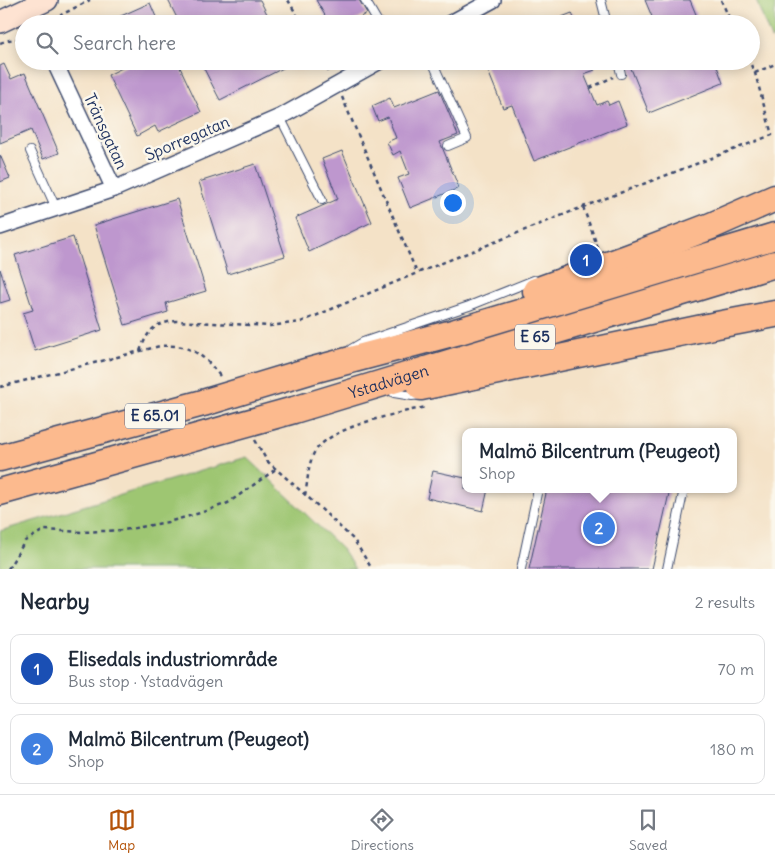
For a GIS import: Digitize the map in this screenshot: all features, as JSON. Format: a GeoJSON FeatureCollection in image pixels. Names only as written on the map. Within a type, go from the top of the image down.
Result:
{"type":"FeatureCollection","features":[{"type":"Feature","properties":{"kind":"highway"},"geometry":{"type":"LineString","coordinates":[[309,371],[340,355],[520,296],[630,257],[711,226],[775,198]]}},
{"type":"Feature","properties":{"kind":"highway","name":"Ystadvägen"},"geometry":{"type":"LineString","coordinates":[[0,458],[203,403],[309,371],[456,332],[775,236]]}},
{"type":"Feature","properties":{"kind":"highway","name":"Ystadvägen"},"geometry":{"type":"LineString","coordinates":[[0,492],[294,410],[775,264]]}},
{"type":"Feature","properties":{"kind":"highway"},"geometry":{"type":"LineString","coordinates":[[294,410],[394,393],[775,314]]}},
{"type":"Feature","properties":{"kind":"street"},"geometry":{"type":"LineString","coordinates":[[466,15],[493,0]]}},
{"type":"Feature","properties":{"kind":"street"},"geometry":{"type":"LineString","coordinates":[[24,15],[38,11]]}},
{"type":"Feature","properties":{"kind":"street"},"geometry":{"type":"LineString","coordinates":[[0,22],[15,18]]}},
{"type":"Feature","properties":{"kind":"street","name":"Tränsgatan"},"geometry":{"type":"LineString","coordinates":[[62,70],[114,188]]}},
{"type":"Feature","properties":{"kind":"street","name":"Sporregatan"},"geometry":{"type":"LineString","coordinates":[[0,227],[114,188],[280,116],[364,70]]}},
{"type":"Feature","properties":{"kind":"lane"},"geometry":{"type":"LineString","coordinates":[[365,0],[374,15]]}},
{"type":"Feature","properties":{"kind":"lane"},"geometry":{"type":"LineString","coordinates":[[601,0],[605,15]]}},
{"type":"Feature","properties":{"kind":"lane"},"geometry":{"type":"LineString","coordinates":[[436,70],[467,138],[448,146]]}},
{"type":"Feature","properties":{"kind":"lane"},"geometry":{"type":"LineString","coordinates":[[620,70],[621,74]]}},
{"type":"Feature","properties":{"kind":"lane"},"geometry":{"type":"LineString","coordinates":[[280,116],[322,200]]}},
{"type":"Feature","properties":{"kind":"lane"},"geometry":{"type":"LineString","coordinates":[[30,152],[56,208]]}},
{"type":"Feature","properties":{"kind":"lane"},"geometry":{"type":"LineString","coordinates":[[682,228],[775,198]]}},
{"type":"Feature","properties":{"kind":"lane"},"geometry":{"type":"LineString","coordinates":[[340,355],[363,342],[469,306],[542,276]]}},
{"type":"Feature","properties":{"kind":"lane"},"geometry":{"type":"LineString","coordinates":[[605,357],[717,325]]}},
{"type":"Feature","properties":{"kind":"lane","name":"Ystadvägen"},"geometry":{"type":"LineString","coordinates":[[394,393],[412,396],[431,394]]}},
{"type":"Feature","properties":{"kind":"lane"},"geometry":{"type":"LineString","coordinates":[[521,569],[537,493]]}},
{"type":"Feature","properties":{"kind":"lane"},"geometry":{"type":"LineString","coordinates":[[667,569],[683,493]]}},
{"type":"Feature","properties":{"kind":"path"},"geometry":{"type":"LineString","coordinates":[[61,15],[90,0]]}},
{"type":"Feature","properties":{"kind":"path"},"geometry":{"type":"LineString","coordinates":[[288,0],[297,15]]}},
{"type":"Feature","properties":{"kind":"path"},"geometry":{"type":"LineString","coordinates":[[721,0],[728,15]]}},
{"type":"Feature","properties":{"kind":"path"},"geometry":{"type":"LineString","coordinates":[[0,43],[15,39]]}},
{"type":"Feature","properties":{"kind":"path"},"geometry":{"type":"LineString","coordinates":[[755,73],[775,64]]}},
{"type":"Feature","properties":{"kind":"path"},"geometry":{"type":"LineString","coordinates":[[328,70],[417,272]]}},
{"type":"Feature","properties":{"kind":"path"},"geometry":{"type":"LineString","coordinates":[[140,351],[146,336],[159,325],[167,322],[270,326],[301,322],[417,272],[772,135],[754,70]]}},
{"type":"Feature","properties":{"kind":"path"},"geometry":{"type":"LineString","coordinates":[[590,88],[621,74]]}},
{"type":"Feature","properties":{"kind":"path"},"geometry":{"type":"LineString","coordinates":[[583,207],[598,250]]}},
{"type":"Feature","properties":{"kind":"path"},"geometry":{"type":"LineString","coordinates":[[0,387],[160,346],[188,348],[210,364],[220,376]]}},
{"type":"Feature","properties":{"kind":"path"},"geometry":{"type":"LineString","coordinates":[[305,495],[312,457],[325,441],[358,425],[379,418],[432,406]]}},
{"type":"Feature","properties":{"kind":"path"},"geometry":{"type":"LineString","coordinates":[[254,438],[267,461],[354,540],[372,569]]}},
{"type":"Feature","properties":{"kind":"path"},"geometry":{"type":"LineString","coordinates":[[8,569],[25,541],[44,530],[82,532],[124,530],[168,522],[228,503],[276,469]]}},
{"type":"Feature","properties":{"kind":"green space"},"geometry":{"type":"Polygon","coordinates":[[[756,0],[775,0],[775,38],[771,39],[756,0]]]}},
{"type":"Feature","properties":{"kind":"green space"},"geometry":{"type":"Polygon","coordinates":[[[247,457],[342,549],[355,569],[0,569],[0,531],[247,457]]]}},
{"type":"Feature","properties":{"kind":"building"},"geometry":{"type":"Polygon","coordinates":[[[168,0],[260,0],[268,15],[176,15],[168,0]]]}},
{"type":"Feature","properties":{"kind":"building"},"geometry":{"type":"Polygon","coordinates":[[[316,0],[359,0],[367,13],[364,15],[325,15],[316,0]]]}},
{"type":"Feature","properties":{"kind":"building"},"geometry":{"type":"Polygon","coordinates":[[[645,0],[690,0],[696,15],[651,15],[645,0]]]}},
{"type":"Feature","properties":{"kind":"building"},"geometry":{"type":"Polygon","coordinates":[[[150,3],[155,15],[123,15],[150,3]]]}},
{"type":"Feature","properties":{"kind":"building"},"geometry":{"type":"Polygon","coordinates":[[[4,64],[11,79],[25,73],[59,153],[43,159],[31,130],[0,143],[0,66],[4,64]]]}},
{"type":"Feature","properties":{"kind":"building"},"geometry":{"type":"Polygon","coordinates":[[[118,70],[181,70],[201,112],[158,132],[155,126],[137,136],[108,75],[118,70]]]}},
{"type":"Feature","properties":{"kind":"building"},"geometry":{"type":"Polygon","coordinates":[[[205,70],[279,70],[220,100],[205,70]]]}},
{"type":"Feature","properties":{"kind":"building"},"geometry":{"type":"Polygon","coordinates":[[[488,70],[595,70],[584,74],[597,105],[607,101],[609,105],[618,101],[627,124],[534,161],[512,105],[503,108],[488,70]]]}},
{"type":"Feature","properties":{"kind":"building"},"geometry":{"type":"Polygon","coordinates":[[[632,70],[718,70],[723,83],[649,113],[632,70]]]}},
{"type":"Feature","properties":{"kind":"building"},"geometry":{"type":"Polygon","coordinates":[[[439,90],[458,135],[440,142],[459,188],[410,208],[398,178],[409,174],[400,151],[393,155],[387,142],[396,138],[388,117],[378,121],[372,106],[390,98],[394,108],[439,90]]]}},
{"type":"Feature","properties":{"kind":"building"},"geometry":{"type":"Polygon","coordinates":[[[342,151],[372,222],[309,252],[295,218],[338,199],[322,159],[342,151]]]}},
{"type":"Feature","properties":{"kind":"building"},"geometry":{"type":"Polygon","coordinates":[[[0,155],[10,178],[0,182],[0,155]]]}},
{"type":"Feature","properties":{"kind":"building"},"geometry":{"type":"Polygon","coordinates":[[[255,164],[285,256],[228,274],[199,182],[255,164]]]}},
{"type":"Feature","properties":{"kind":"building"},"geometry":{"type":"Polygon","coordinates":[[[177,199],[206,291],[166,303],[168,312],[125,325],[94,225],[177,199]]]}},
{"type":"Feature","properties":{"kind":"building"},"geometry":{"type":"Polygon","coordinates":[[[73,237],[102,330],[35,351],[23,313],[33,310],[15,255],[73,237]]]}},
{"type":"Feature","properties":{"kind":"building"},"geometry":{"type":"Polygon","coordinates":[[[0,269],[10,300],[0,303],[0,269]]]}},
{"type":"Feature","properties":{"kind":"building"},"geometry":{"type":"Polygon","coordinates":[[[433,471],[462,477],[462,493],[487,493],[483,511],[427,498],[433,471]]]}},
{"type":"Feature","properties":{"kind":"building"},"geometry":{"type":"Polygon","coordinates":[[[546,493],[669,493],[652,569],[529,569],[546,493]]]}},
{"type":"Feature","properties":{"kind":"place","name":"Elisedals industriområde"},"geometry":{"type":"Point","coordinates":[586,260]}},
{"type":"Feature","properties":{"kind":"place","name":"Malmö Bilcentrum (Peugeot)"},"geometry":{"type":"Point","coordinates":[599,528]}}]}
